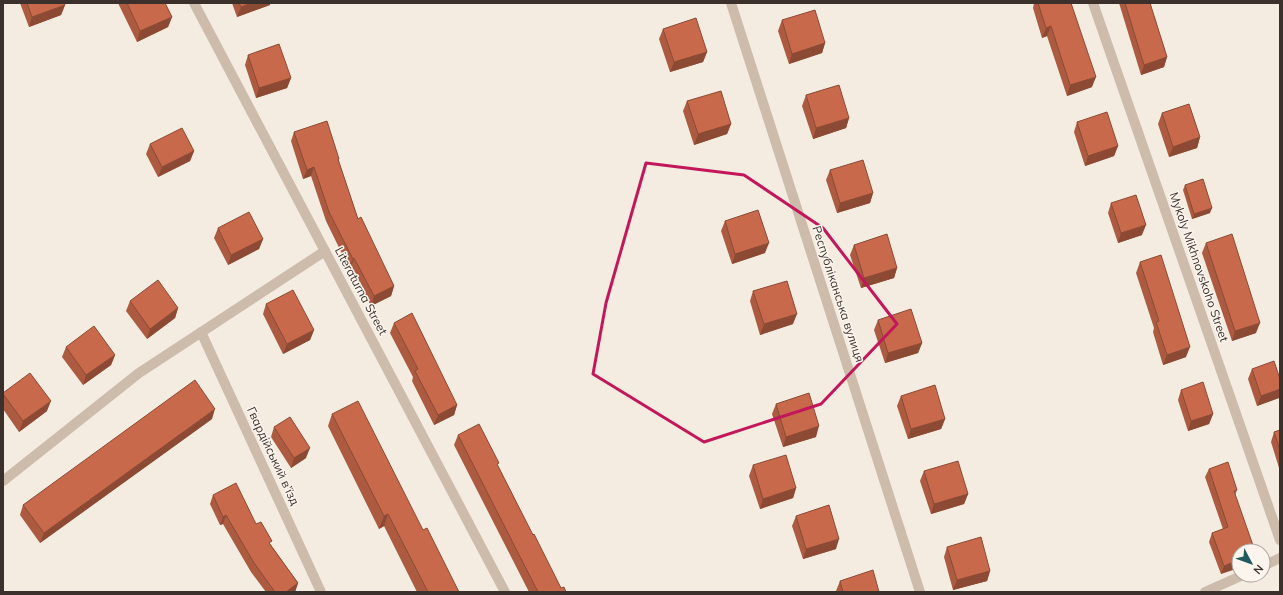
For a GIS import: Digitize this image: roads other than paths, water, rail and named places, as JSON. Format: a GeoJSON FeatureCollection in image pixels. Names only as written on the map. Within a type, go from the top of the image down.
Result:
{"type":"FeatureCollection","features":[{"type":"Feature","properties":{"kind":"street","name":"Literaturna Street"},"geometry":{"type":"LineString","coordinates":[[194,3],[505,592]]}},
{"type":"Feature","properties":{"kind":"street","name":"Республіканська вулиця"},"geometry":{"type":"LineString","coordinates":[[731,3],[920,592]]}},
{"type":"Feature","properties":{"kind":"street","name":"Mykoly Mikhnovskoho Street"},"geometry":{"type":"LineString","coordinates":[[1093,3],[1280,540]]}},
{"type":"Feature","properties":{"kind":"street"},"geometry":{"type":"LineString","coordinates":[[3,481],[139,372],[325,251]]}},
{"type":"Feature","properties":{"kind":"street","name":"Гвардійський в’їзд"},"geometry":{"type":"LineString","coordinates":[[202,332],[321,592]]}},
{"type":"Feature","properties":{"kind":"street"},"geometry":{"type":"LineString","coordinates":[[1205,592],[1231,580]]}}]}
